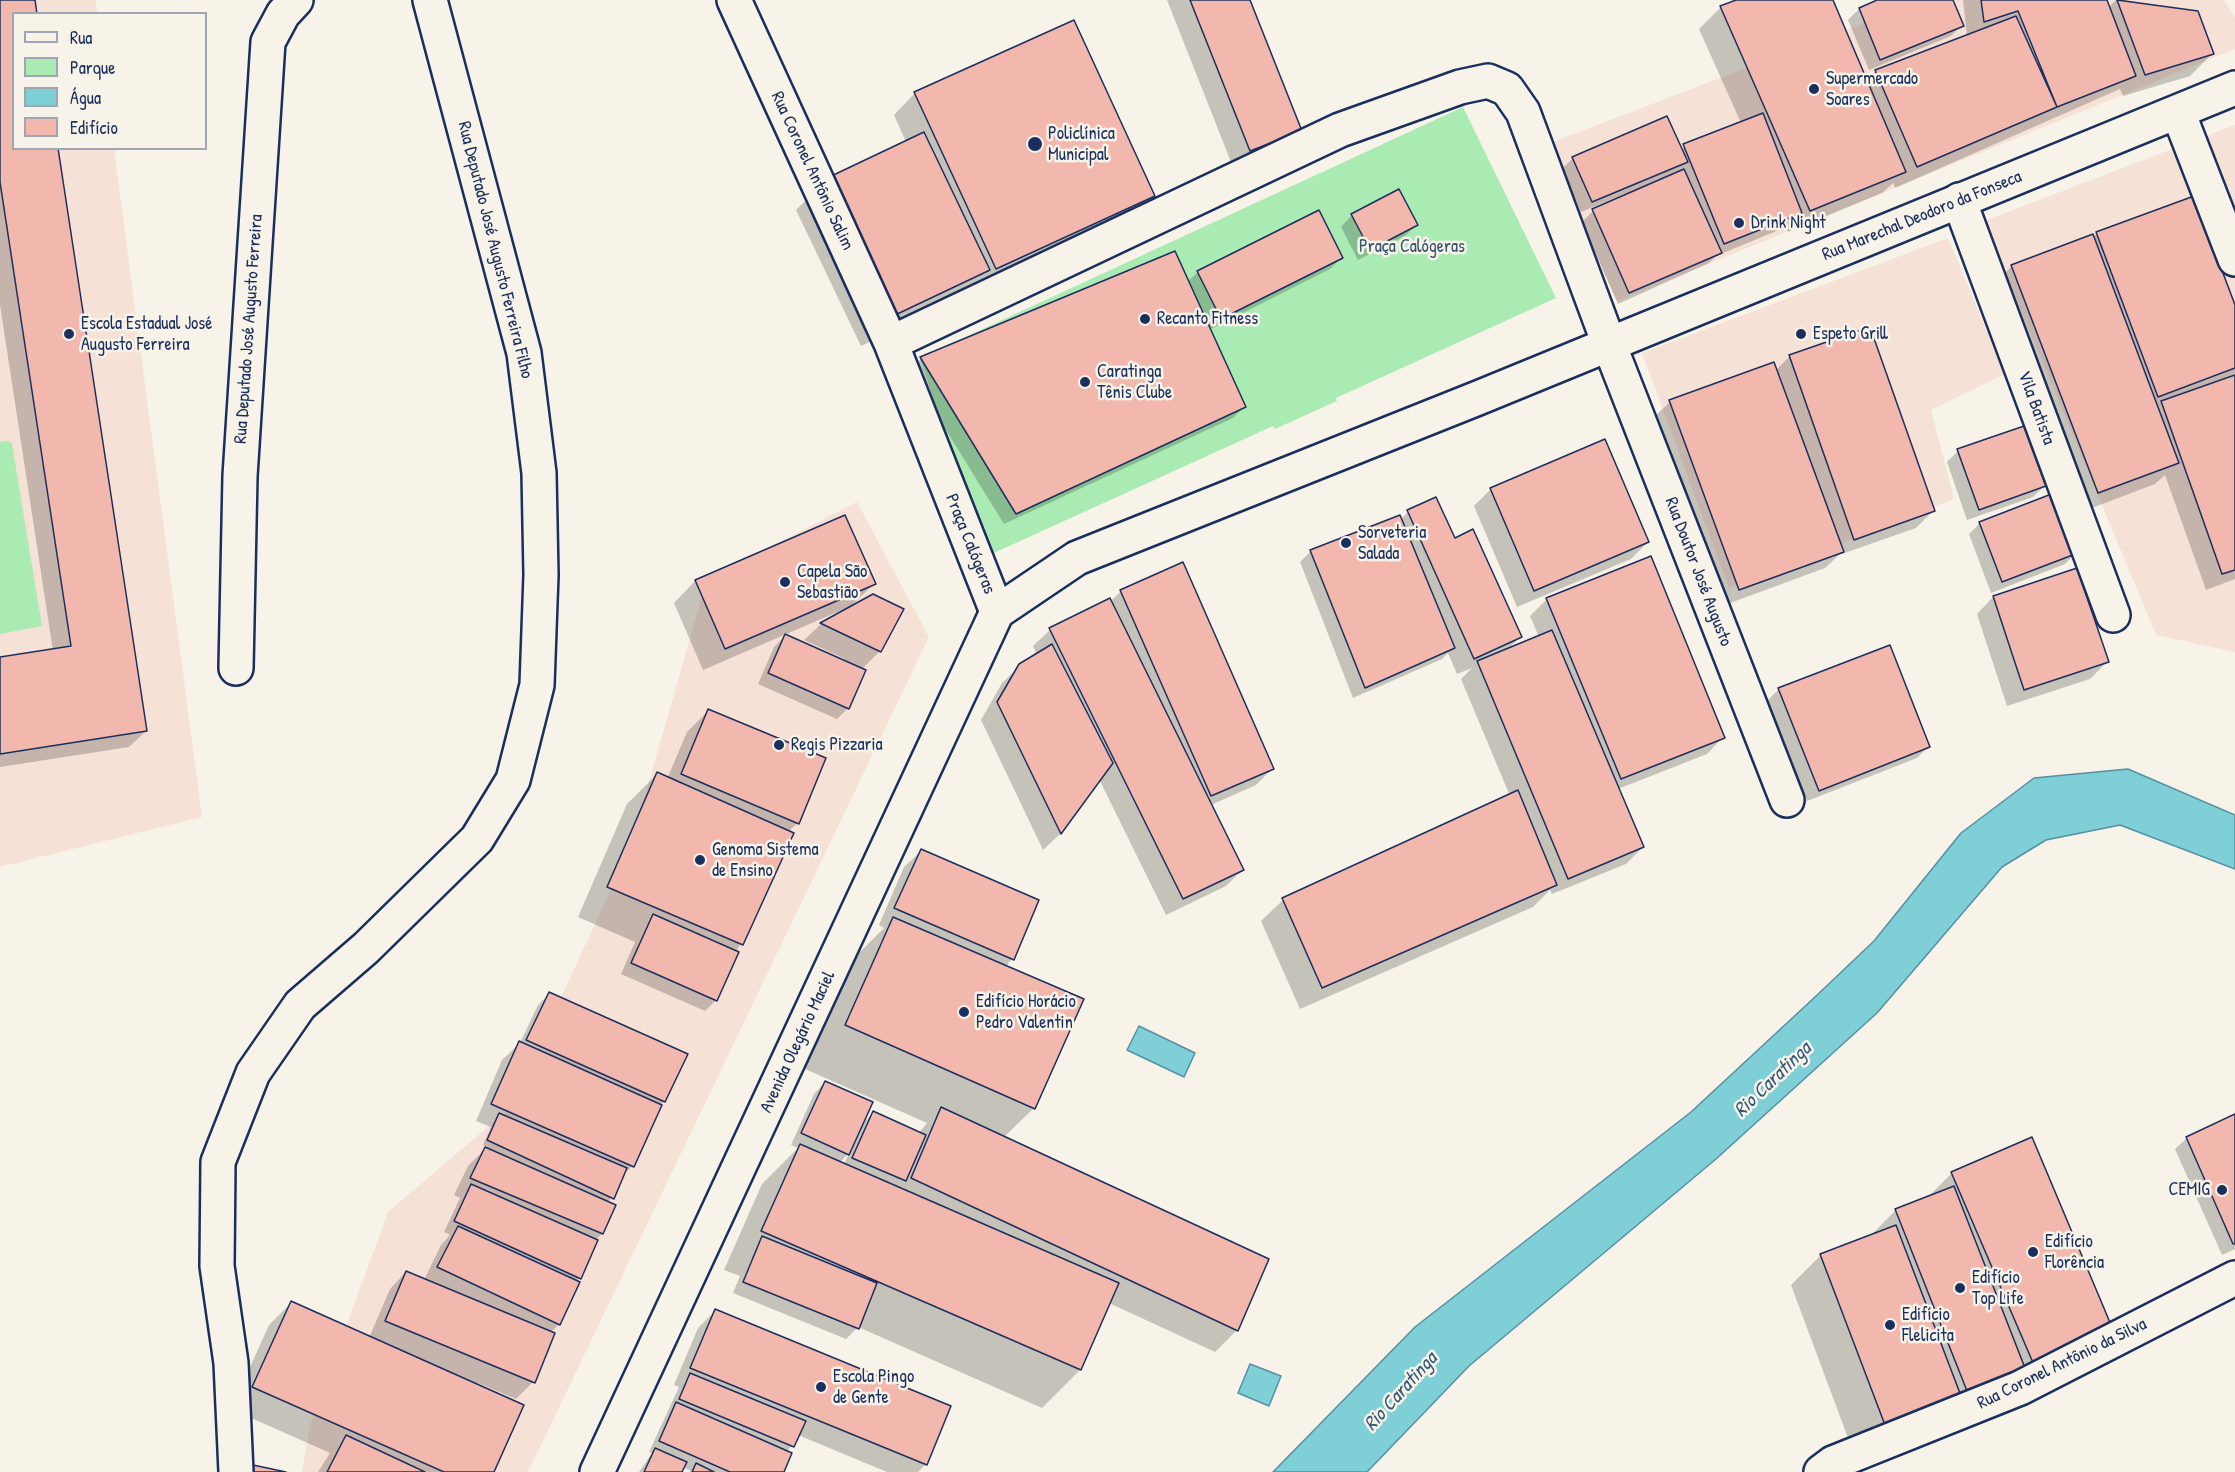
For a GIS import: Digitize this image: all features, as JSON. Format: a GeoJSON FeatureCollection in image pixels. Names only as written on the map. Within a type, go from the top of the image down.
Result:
{"type":"FeatureCollection","features":[{"type":"Feature","properties":{"kind":"street","name":"Rua Deputado José Augusto Ferreira"},"geometry":{"type":"LineString","coordinates":[[236,668],[241,464],[268,42],[283,14],[296,0]]}},
{"type":"Feature","properties":{"kind":"street","name":"Rua Deputado José Augusto Ferreira Filho"},"geometry":{"type":"LineString","coordinates":[[236,1472],[231,1363],[217,1266],[219,1162],[244,1095],[253,1073],[300,1005],[366,948],[477,838],[513,780],[537,685],[541,575],[539,473],[524,353],[430,0]]}},
{"type":"Feature","properties":{"kind":"street","name":"Rua Coronel Antônio Salim"},"geometry":{"type":"LineString","coordinates":[[734,0],[891,343]]}},
{"type":"Feature","properties":{"kind":"street"},"geometry":{"type":"LineString","coordinates":[[891,343],[1340,130],[1460,87],[1488,81],[1507,89],[1523,112],[1609,344]]}},
{"type":"Feature","properties":{"kind":"street","name":"Rua Marechal Deodoro da Fonseca"},"geometry":{"type":"LineString","coordinates":[[1609,344],[2235,87]]}},
{"type":"Feature","properties":{"kind":"street"},"geometry":{"type":"LineString","coordinates":[[2178,112],[2235,259]]}},
{"type":"Feature","properties":{"kind":"street","name":"Vila Batista"},"geometry":{"type":"LineString","coordinates":[[1959,200],[2113,615]]}},
{"type":"Feature","properties":{"kind":"street","name":"Praça Calógeras"},"geometry":{"type":"LineString","coordinates":[[891,343],[997,612],[1077,558],[1609,344]]}},
{"type":"Feature","properties":{"kind":"street","name":"Rua Doutor José Augusto"},"geometry":{"type":"LineString","coordinates":[[1609,344],[1787,800]]}},
{"type":"Feature","properties":{"kind":"street","name":"Avenida Olegário Maciel"},"geometry":{"type":"LineString","coordinates":[[597,1472],[997,612]]}},
{"type":"Feature","properties":{"kind":"street","name":"Rua Coronel Antônio da Silva"},"geometry":{"type":"LineString","coordinates":[[1821,1472],[1833,1463],[2020,1388],[2235,1278]]}},
{"type":"Feature","properties":{"kind":"shaded area","name":"Escola Estadual José Augusto Ferreira"},"geometry":{"type":"Polygon","coordinates":[[[0,0],[96,0],[97,12],[12,12],[12,150],[114,150],[202,817],[0,867],[0,0]]]}},
{"type":"Feature","properties":{"kind":"shaded area"},"geometry":{"type":"Polygon","coordinates":[[[1924,0],[2224,0],[2235,18],[2235,49],[1617,301],[1545,145],[1924,0]]]}},
{"type":"Feature","properties":{"kind":"shaded area"},"geometry":{"type":"Polygon","coordinates":[[[2235,125],[2235,652],[2156,635],[1984,221],[2235,125]]]}},
{"type":"Feature","properties":{"kind":"shaded area"},"geometry":{"type":"Polygon","coordinates":[[[1948,238],[2005,374],[1931,410],[1954,499],[1729,588],[1642,353],[1948,238]]]}},
{"type":"Feature","properties":{"kind":"shaded area"},"geometry":{"type":"Polygon","coordinates":[[[857,502],[929,637],[528,1472],[302,1472],[310,1425],[388,1212],[510,1108],[630,848],[707,579],[857,502]]]}},
{"type":"Feature","properties":{"kind":"green space","name":"Praça Calógeras"},"geometry":{"type":"Polygon","coordinates":[[[1463,107],[1556,298],[1336,398],[1337,401],[1275,429],[1273,426],[985,557],[920,358],[1463,107]]]}},
{"type":"Feature","properties":{"kind":"green space"},"geometry":{"type":"Polygon","coordinates":[[[9,441],[12,444],[42,626],[0,634],[0,442],[9,441]]]}},
{"type":"Feature","properties":{"kind":"water","name":"Rio Caratinga"},"geometry":{"type":"Polygon","coordinates":[[[2128,769],[2235,815],[2235,869],[2120,825],[2046,840],[2002,867],[1877,1013],[1716,1159],[1469,1366],[1367,1472],[1273,1472],[1415,1327],[1691,1112],[1815,997],[1874,941],[1961,833],[2034,778],[2128,769]]]}},
{"type":"Feature","properties":{"kind":"water"},"geometry":{"type":"Polygon","coordinates":[[[1139,1026],[1195,1053],[1184,1077],[1127,1050],[1139,1026]]]}},
{"type":"Feature","properties":{"kind":"water"},"geometry":{"type":"Polygon","coordinates":[[[1250,1364],[1281,1376],[1269,1406],[1238,1393],[1250,1364]]]}},
{"type":"Feature","properties":{"kind":"building"},"geometry":{"type":"Polygon","coordinates":[[[0,0],[35,0],[37,12],[12,12],[12,150],[58,150],[147,731],[0,754],[0,657],[71,646],[0,182],[0,0]]]}},
{"type":"Feature","properties":{"kind":"building"},"geometry":{"type":"Polygon","coordinates":[[[1190,0],[1250,0],[1302,131],[1250,151],[1190,0]]]}},
{"type":"Feature","properties":{"kind":"building","name":"Supermercado Soares"},"geometry":{"type":"Polygon","coordinates":[[[1736,0],[1833,0],[1906,172],[1810,211],[1720,6],[1736,0]]]}},
{"type":"Feature","properties":{"kind":"building"},"geometry":{"type":"Polygon","coordinates":[[[1877,0],[1953,0],[1964,26],[1880,60],[1859,8],[1877,0]]]}},
{"type":"Feature","properties":{"kind":"building"},"geometry":{"type":"Polygon","coordinates":[[[1981,0],[2107,0],[2136,76],[2057,107],[2018,11],[1984,22],[1981,0]]]}},
{"type":"Feature","properties":{"kind":"building"},"geometry":{"type":"Polygon","coordinates":[[[2117,0],[2198,11],[2214,54],[2145,75],[2117,0]]]}},
{"type":"Feature","properties":{"kind":"building"},"geometry":{"type":"Polygon","coordinates":[[[2016,16],[2057,107],[1917,167],[1875,70],[2016,16]]]}},
{"type":"Feature","properties":{"kind":"building","name":"Policlínica Municipal"},"geometry":{"type":"Polygon","coordinates":[[[1074,20],[1155,196],[996,269],[914,92],[1074,20]]]}},
{"type":"Feature","properties":{"kind":"building"},"geometry":{"type":"Polygon","coordinates":[[[1763,113],[1802,213],[1724,244],[1683,144],[1763,113]]]}},
{"type":"Feature","properties":{"kind":"building"},"geometry":{"type":"Polygon","coordinates":[[[1667,116],[1688,162],[1592,202],[1572,157],[1667,116]]]}},
{"type":"Feature","properties":{"kind":"building"},"geometry":{"type":"Polygon","coordinates":[[[924,132],[990,270],[891,317],[825,179],[924,132]]]}},
{"type":"Feature","properties":{"kind":"building"},"geometry":{"type":"Polygon","coordinates":[[[1684,169],[1722,253],[1629,293],[1592,209],[1684,169]]]}},
{"type":"Feature","properties":{"kind":"building"},"geometry":{"type":"Polygon","coordinates":[[[1399,189],[1418,225],[1370,250],[1351,214],[1399,189]]]}},
{"type":"Feature","properties":{"kind":"building"},"geometry":{"type":"Polygon","coordinates":[[[2194,196],[2235,305],[2235,368],[2158,397],[2096,232],[2194,196]]]}},
{"type":"Feature","properties":{"kind":"building"},"geometry":{"type":"Polygon","coordinates":[[[1319,210],[1343,258],[1221,319],[1197,271],[1319,210]]]}},
{"type":"Feature","properties":{"kind":"building"},"geometry":{"type":"Polygon","coordinates":[[[2093,234],[2179,463],[2098,493],[2011,265],[2093,234]]]}},
{"type":"Feature","properties":{"kind":"building","name":"Caratinga Tênis Clube"},"geometry":{"type":"Polygon","coordinates":[[[1175,251],[1246,407],[1016,514],[920,357],[1175,251]]]}},
{"type":"Feature","properties":{"kind":"building"},"geometry":{"type":"Polygon","coordinates":[[[1870,327],[1935,511],[1854,540],[1789,355],[1870,327]]]}},
{"type":"Feature","properties":{"kind":"building"},"geometry":{"type":"Polygon","coordinates":[[[1774,362],[1844,552],[1739,590],[1669,400],[1774,362]]]}},
{"type":"Feature","properties":{"kind":"building"},"geometry":{"type":"Polygon","coordinates":[[[2235,375],[2235,570],[2222,574],[2161,401],[2235,375]]]}},
{"type":"Feature","properties":{"kind":"building"},"geometry":{"type":"Polygon","coordinates":[[[2024,426],[2046,486],[1979,510],[1957,449],[2024,426]]]}},
{"type":"Feature","properties":{"kind":"building"},"geometry":{"type":"Polygon","coordinates":[[[1605,439],[1649,542],[1534,591],[1490,488],[1605,439]]]}},
{"type":"Feature","properties":{"kind":"building"},"geometry":{"type":"Polygon","coordinates":[[[2054,493],[2078,553],[2002,582],[1979,522],[2054,493]]]}},
{"type":"Feature","properties":{"kind":"building"},"geometry":{"type":"Polygon","coordinates":[[[1436,497],[1455,538],[1473,529],[1522,637],[1474,659],[1407,510],[1436,497]]]}},
{"type":"Feature","properties":{"kind":"building","name":"Capela São Sebastião"},"geometry":{"type":"Polygon","coordinates":[[[845,515],[876,584],[725,649],[695,580],[845,515]]]}},
{"type":"Feature","properties":{"kind":"building"},"geometry":{"type":"Polygon","coordinates":[[[1400,515],[1455,648],[1365,688],[1310,550],[1400,515]]]}},
{"type":"Feature","properties":{"kind":"building"},"geometry":{"type":"Polygon","coordinates":[[[1651,556],[1725,738],[1621,779],[1546,598],[1651,556]]]}},
{"type":"Feature","properties":{"kind":"building"},"geometry":{"type":"Polygon","coordinates":[[[1183,562],[1274,769],[1211,796],[1120,590],[1183,562]]]}},
{"type":"Feature","properties":{"kind":"building"},"geometry":{"type":"Polygon","coordinates":[[[2077,568],[2109,662],[2024,690],[1993,596],[2077,568]]]}},
{"type":"Feature","properties":{"kind":"building"},"geometry":{"type":"Polygon","coordinates":[[[873,594],[904,609],[881,652],[820,623],[873,594]]]}},
{"type":"Feature","properties":{"kind":"building"},"geometry":{"type":"Polygon","coordinates":[[[1110,598],[1244,870],[1183,899],[1049,628],[1110,598]]]}},
{"type":"Feature","properties":{"kind":"building"},"geometry":{"type":"Polygon","coordinates":[[[1552,630],[1644,847],[1568,879],[1477,661],[1552,630]]]}},
{"type":"Feature","properties":{"kind":"building"},"geometry":{"type":"Polygon","coordinates":[[[785,634],[866,670],[849,709],[768,673],[785,634]]]}},
{"type":"Feature","properties":{"kind":"building"},"geometry":{"type":"Polygon","coordinates":[[[1052,644],[1113,763],[1061,834],[997,702],[1019,664],[1052,644]]]}},
{"type":"Feature","properties":{"kind":"building"},"geometry":{"type":"Polygon","coordinates":[[[1890,645],[1930,747],[1819,791],[1778,688],[1890,645]]]}},
{"type":"Feature","properties":{"kind":"building"},"geometry":{"type":"Polygon","coordinates":[[[708,709],[826,758],[799,824],[681,774],[708,709]]]}},
{"type":"Feature","properties":{"kind":"building","name":"Genoma Sistema de Ensino"},"geometry":{"type":"Polygon","coordinates":[[[657,772],[794,833],[743,945],[607,887],[657,772]]]}},
{"type":"Feature","properties":{"kind":"building"},"geometry":{"type":"Polygon","coordinates":[[[1518,790],[1557,885],[1322,988],[1282,898],[1518,790]]]}},
{"type":"Feature","properties":{"kind":"building"},"geometry":{"type":"Polygon","coordinates":[[[921,849],[1039,900],[1014,960],[894,908],[921,849]]]}},
{"type":"Feature","properties":{"kind":"building"},"geometry":{"type":"Polygon","coordinates":[[[653,914],[739,952],[717,1001],[631,963],[653,914]]]}},
{"type":"Feature","properties":{"kind":"building","name":"Edifício Horácio Pedro Valentin"},"geometry":{"type":"Polygon","coordinates":[[[893,917],[1084,999],[1035,1109],[845,1025],[893,917]]]}},
{"type":"Feature","properties":{"kind":"building"},"geometry":{"type":"Polygon","coordinates":[[[549,992],[688,1054],[665,1102],[526,1040],[549,992]]]}},
{"type":"Feature","properties":{"kind":"building"},"geometry":{"type":"Polygon","coordinates":[[[519,1041],[662,1105],[634,1167],[491,1104],[519,1041]]]}},
{"type":"Feature","properties":{"kind":"building"},"geometry":{"type":"Polygon","coordinates":[[[825,1081],[873,1102],[849,1155],[801,1133],[825,1081]]]}},
{"type":"Feature","properties":{"kind":"building"},"geometry":{"type":"Polygon","coordinates":[[[941,1107],[1269,1259],[1238,1331],[911,1178],[941,1107]]]}},
{"type":"Feature","properties":{"kind":"building"},"geometry":{"type":"Polygon","coordinates":[[[873,1111],[926,1135],[906,1181],[852,1158],[873,1111]]]}},
{"type":"Feature","properties":{"kind":"building"},"geometry":{"type":"Polygon","coordinates":[[[499,1113],[627,1168],[614,1199],[487,1140],[499,1113]]]}},
{"type":"Feature","properties":{"kind":"building","name":"CEMIG"},"geometry":{"type":"Polygon","coordinates":[[[2235,1114],[2235,1244],[2233,1244],[2186,1137],[2235,1114]]]}},
{"type":"Feature","properties":{"kind":"building","name":"Edifício Florência"},"geometry":{"type":"Polygon","coordinates":[[[2032,1137],[2114,1332],[2034,1365],[1951,1172],[2032,1137]]]}},
{"type":"Feature","properties":{"kind":"building"},"geometry":{"type":"Polygon","coordinates":[[[800,1144],[1119,1283],[1081,1370],[761,1231],[800,1144]]]}},
{"type":"Feature","properties":{"kind":"building"},"geometry":{"type":"Polygon","coordinates":[[[485,1147],[616,1205],[603,1234],[470,1178],[485,1147]]]}},
{"type":"Feature","properties":{"kind":"building"},"geometry":{"type":"Polygon","coordinates":[[[471,1184],[598,1240],[581,1279],[454,1221],[471,1184]]]}},
{"type":"Feature","properties":{"kind":"building","name":"Edifício Top Life"},"geometry":{"type":"Polygon","coordinates":[[[1954,1186],[2025,1368],[1967,1391],[1895,1209],[1954,1186]]]}},
{"type":"Feature","properties":{"kind":"building","name":"Edifício Flelicita"},"geometry":{"type":"Polygon","coordinates":[[[1896,1225],[1961,1396],[1885,1425],[1820,1254],[1896,1225]]]}},
{"type":"Feature","properties":{"kind":"building"},"geometry":{"type":"Polygon","coordinates":[[[458,1226],[580,1282],[560,1325],[437,1267],[458,1226]]]}},
{"type":"Feature","properties":{"kind":"building"},"geometry":{"type":"Polygon","coordinates":[[[762,1236],[877,1283],[859,1329],[743,1282],[762,1236]]]}},
{"type":"Feature","properties":{"kind":"building"},"geometry":{"type":"Polygon","coordinates":[[[406,1271],[555,1333],[535,1383],[385,1321],[406,1271]]]}},
{"type":"Feature","properties":{"kind":"building"},"geometry":{"type":"Polygon","coordinates":[[[291,1301],[524,1405],[494,1472],[444,1472],[252,1387],[291,1301]]]}},
{"type":"Feature","properties":{"kind":"building","name":"Escola Pingo de Gente"},"geometry":{"type":"Polygon","coordinates":[[[715,1309],[951,1406],[927,1465],[690,1368],[715,1309]]]}},
{"type":"Feature","properties":{"kind":"building"},"geometry":{"type":"Polygon","coordinates":[[[690,1373],[806,1421],[794,1447],[679,1399],[690,1373]]]}},
{"type":"Feature","properties":{"kind":"building"},"geometry":{"type":"Polygon","coordinates":[[[676,1402],[792,1453],[784,1472],[730,1472],[659,1441],[676,1402]]]}},
{"type":"Feature","properties":{"kind":"building"},"geometry":{"type":"Polygon","coordinates":[[[346,1435],[425,1472],[327,1472],[346,1435]]]}},
{"type":"Feature","properties":{"kind":"building"},"geometry":{"type":"Polygon","coordinates":[[[655,1448],[687,1462],[682,1472],[644,1472],[655,1448]]]}},
{"type":"Feature","properties":{"kind":"building"},"geometry":{"type":"Polygon","coordinates":[[[696,1463],[714,1472],[692,1472],[696,1463]]]}},
{"type":"Feature","properties":{"kind":"building"},"geometry":{"type":"Polygon","coordinates":[[[253,1465],[286,1472],[251,1472],[253,1465]]]}},
{"type":"Feature","properties":{"kind":"place","name":"Supermercado Soares"},"geometry":{"type":"Point","coordinates":[1814,89]}},
{"type":"Feature","properties":{"kind":"place","name":"Policlínica Municipal"},"geometry":{"type":"Point","coordinates":[1035,144]}},
{"type":"Feature","properties":{"kind":"place","name":"Drink Night"},"geometry":{"type":"Point","coordinates":[1739,223]}},
{"type":"Feature","properties":{"kind":"place","name":"Recanto Fitness"},"geometry":{"type":"Point","coordinates":[1145,319]}},
{"type":"Feature","properties":{"kind":"place","name":"Escola Estadual José Augusto Ferreira"},"geometry":{"type":"Point","coordinates":[69,334]}},
{"type":"Feature","properties":{"kind":"place","name":"Espeto Grill"},"geometry":{"type":"Point","coordinates":[1801,334]}},
{"type":"Feature","properties":{"kind":"place","name":"Caratinga Tênis Clube"},"geometry":{"type":"Point","coordinates":[1085,382]}},
{"type":"Feature","properties":{"kind":"place","name":"Sorveteria Salada"},"geometry":{"type":"Point","coordinates":[1346,543]}},
{"type":"Feature","properties":{"kind":"place","name":"Capela São Sebastião"},"geometry":{"type":"Point","coordinates":[785,582]}},
{"type":"Feature","properties":{"kind":"place","name":"Regis Pizzaria"},"geometry":{"type":"Point","coordinates":[779,745]}},
{"type":"Feature","properties":{"kind":"place","name":"Genoma Sistema de Ensino"},"geometry":{"type":"Point","coordinates":[700,860]}},
{"type":"Feature","properties":{"kind":"place","name":"Edifício Horácio Pedro Valentin"},"geometry":{"type":"Point","coordinates":[964,1012]}},
{"type":"Feature","properties":{"kind":"place","name":"CEMIG"},"geometry":{"type":"Point","coordinates":[2222,1190]}},
{"type":"Feature","properties":{"kind":"place","name":"Edifício Florência"},"geometry":{"type":"Point","coordinates":[2033,1252]}},
{"type":"Feature","properties":{"kind":"place","name":"Edifício Top Life"},"geometry":{"type":"Point","coordinates":[1960,1288]}},
{"type":"Feature","properties":{"kind":"place","name":"Edifício Flelicita"},"geometry":{"type":"Point","coordinates":[1890,1325]}},
{"type":"Feature","properties":{"kind":"place","name":"Escola Pingo de Gente"},"geometry":{"type":"Point","coordinates":[821,1387]}}]}
